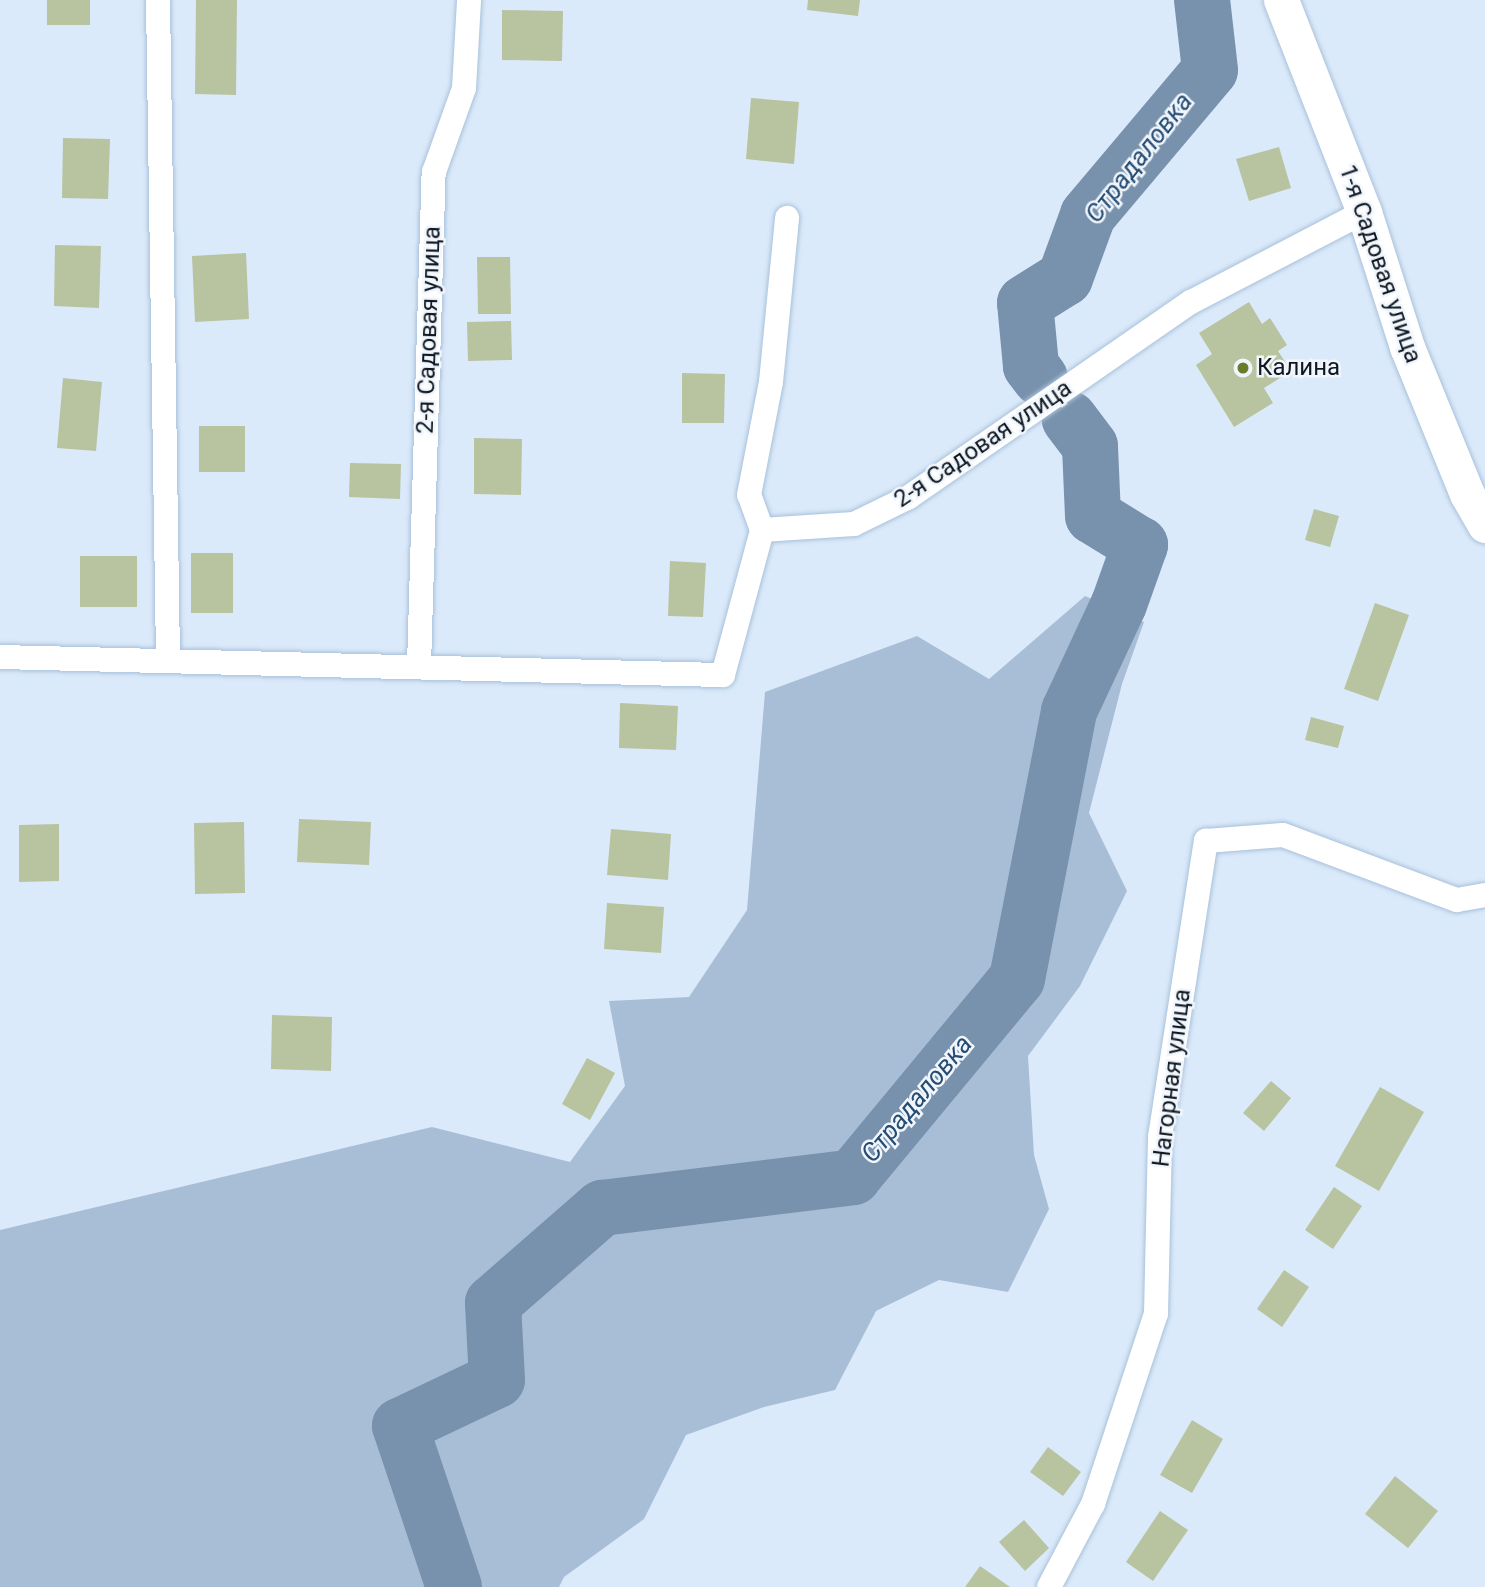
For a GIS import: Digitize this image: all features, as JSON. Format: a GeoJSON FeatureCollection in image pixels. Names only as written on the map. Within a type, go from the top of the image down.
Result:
{"type":"FeatureCollection","features":[{"type":"Feature","properties":{"kind":"street"},"geometry":{"type":"LineString","coordinates":[[158,0],[168,660]]}},
{"type":"Feature","properties":{"kind":"street","name":"2-я Садовая улица"},"geometry":{"type":"LineString","coordinates":[[419,666],[434,172],[464,88],[470,0]]}},
{"type":"Feature","properties":{"kind":"street","name":"1-я Садовая улица"},"geometry":{"type":"LineString","coordinates":[[1281,0],[1364,212],[1407,347],[1467,494],[1485,525]]}},
{"type":"Feature","properties":{"kind":"street","name":"2-я Садовая улица"},"geometry":{"type":"LineString","coordinates":[[762,530],[854,524],[909,497],[1191,302],[1364,212]]}},
{"type":"Feature","properties":{"kind":"street"},"geometry":{"type":"LineString","coordinates":[[0,657],[723,675],[762,530],[749,495],[771,382],[786,218]]}},
{"type":"Feature","properties":{"kind":"street","name":"Нагорная улица"},"geometry":{"type":"LineString","coordinates":[[1049,1587],[1093,1504],[1156,1314],[1160,1138],[1206,841],[1283,835],[1457,900],[1485,895]]}},
{"type":"Feature","properties":{"kind":"shaded area"},"geometry":{"type":"Polygon","coordinates":[[[1085,596],[1144,622],[1122,684],[1089,813],[1127,891],[1080,986],[1028,1056],[1034,1155],[1049,1209],[1008,1292],[939,1280],[876,1311],[835,1390],[764,1407],[686,1435],[644,1519],[564,1577],[559,1587],[0,1587],[0,1230],[432,1127],[570,1162],[625,1086],[609,1001],[689,997],[747,910],[765,692],[917,636],[989,679],[1085,596]]]}},
{"type":"Feature","properties":{"kind":"building"},"geometry":{"type":"Polygon","coordinates":[[[47,0],[90,0],[90,25],[47,25],[47,0]]]}},
{"type":"Feature","properties":{"kind":"building"},"geometry":{"type":"Polygon","coordinates":[[[196,0],[237,0],[236,95],[195,94],[196,0]]]}},
{"type":"Feature","properties":{"kind":"building"},"geometry":{"type":"Polygon","coordinates":[[[808,0],[860,0],[858,16],[807,10],[808,0]]]}},
{"type":"Feature","properties":{"kind":"building"},"geometry":{"type":"Polygon","coordinates":[[[502,10],[563,11],[562,61],[502,60],[502,10]]]}},
{"type":"Feature","properties":{"kind":"building"},"geometry":{"type":"Polygon","coordinates":[[[751,98],[799,102],[794,164],[746,159],[751,98]]]}},
{"type":"Feature","properties":{"kind":"building"},"geometry":{"type":"Polygon","coordinates":[[[63,138],[110,139],[108,199],[62,198],[63,138]]]}},
{"type":"Feature","properties":{"kind":"building"},"geometry":{"type":"Polygon","coordinates":[[[1279,147],[1291,188],[1249,201],[1236,159],[1279,147]]]}},
{"type":"Feature","properties":{"kind":"building"},"geometry":{"type":"Polygon","coordinates":[[[55,245],[101,246],[99,308],[54,306],[55,245]]]}},
{"type":"Feature","properties":{"kind":"building"},"geometry":{"type":"Polygon","coordinates":[[[246,253],[249,319],[195,322],[192,256],[246,253]]]}},
{"type":"Feature","properties":{"kind":"building"},"geometry":{"type":"Polygon","coordinates":[[[477,257],[510,257],[511,314],[478,314],[477,257]]]}},
{"type":"Feature","properties":{"kind":"building","name":"Калина"},"geometry":{"type":"Polygon","coordinates":[[[1249,302],[1262,324],[1270,318],[1287,345],[1278,351],[1291,371],[1264,388],[1273,403],[1234,427],[1196,365],[1212,354],[1199,333],[1249,302]]]}},
{"type":"Feature","properties":{"kind":"building"},"geometry":{"type":"Polygon","coordinates":[[[511,321],[512,360],[468,361],[467,322],[511,321]]]}},
{"type":"Feature","properties":{"kind":"building"},"geometry":{"type":"Polygon","coordinates":[[[682,373],[725,374],[724,423],[682,423],[682,373]]]}},
{"type":"Feature","properties":{"kind":"building"},"geometry":{"type":"Polygon","coordinates":[[[63,378],[102,382],[96,451],[57,448],[63,378]]]}},
{"type":"Feature","properties":{"kind":"building"},"geometry":{"type":"Polygon","coordinates":[[[199,426],[245,426],[245,472],[199,472],[199,426]]]}},
{"type":"Feature","properties":{"kind":"building"},"geometry":{"type":"Polygon","coordinates":[[[474,438],[522,439],[521,495],[474,494],[474,438]]]}},
{"type":"Feature","properties":{"kind":"building"},"geometry":{"type":"Polygon","coordinates":[[[350,463],[401,464],[400,499],[349,497],[350,463]]]}},
{"type":"Feature","properties":{"kind":"building"},"geometry":{"type":"Polygon","coordinates":[[[1314,509],[1339,516],[1330,547],[1305,540],[1314,509]]]}},
{"type":"Feature","properties":{"kind":"building"},"geometry":{"type":"Polygon","coordinates":[[[191,553],[233,553],[233,613],[191,613],[191,553]]]}},
{"type":"Feature","properties":{"kind":"building"},"geometry":{"type":"Polygon","coordinates":[[[80,556],[137,556],[137,607],[80,607],[80,556]]]}},
{"type":"Feature","properties":{"kind":"building"},"geometry":{"type":"Polygon","coordinates":[[[670,561],[706,563],[703,617],[668,616],[670,561]]]}},
{"type":"Feature","properties":{"kind":"building"},"geometry":{"type":"Polygon","coordinates":[[[1375,603],[1409,615],[1378,701],[1344,689],[1375,603]]]}},
{"type":"Feature","properties":{"kind":"building"},"geometry":{"type":"Polygon","coordinates":[[[620,703],[678,706],[676,750],[619,748],[620,703]]]}},
{"type":"Feature","properties":{"kind":"building"},"geometry":{"type":"Polygon","coordinates":[[[1311,717],[1344,726],[1338,748],[1305,740],[1311,717]]]}},
{"type":"Feature","properties":{"kind":"building"},"geometry":{"type":"Polygon","coordinates":[[[299,819],[371,822],[369,865],[297,862],[299,819]]]}},
{"type":"Feature","properties":{"kind":"building"},"geometry":{"type":"Polygon","coordinates":[[[244,822],[245,893],[195,894],[194,823],[244,822]]]}},
{"type":"Feature","properties":{"kind":"building"},"geometry":{"type":"Polygon","coordinates":[[[59,824],[59,881],[19,882],[19,825],[59,824]]]}},
{"type":"Feature","properties":{"kind":"building"},"geometry":{"type":"Polygon","coordinates":[[[611,829],[671,834],[668,880],[607,875],[611,829]]]}},
{"type":"Feature","properties":{"kind":"building"},"geometry":{"type":"Polygon","coordinates":[[[607,903],[664,907],[661,953],[604,949],[607,903]]]}},
{"type":"Feature","properties":{"kind":"building"},"geometry":{"type":"Polygon","coordinates":[[[272,1015],[332,1017],[331,1071],[271,1069],[272,1015]]]}},
{"type":"Feature","properties":{"kind":"building"},"geometry":{"type":"Polygon","coordinates":[[[587,1058],[615,1073],[590,1120],[562,1104],[587,1058]]]}},
{"type":"Feature","properties":{"kind":"building"},"geometry":{"type":"Polygon","coordinates":[[[1271,1081],[1291,1098],[1264,1131],[1243,1113],[1271,1081]]]}},
{"type":"Feature","properties":{"kind":"building"},"geometry":{"type":"Polygon","coordinates":[[[1380,1087],[1424,1112],[1379,1191],[1335,1166],[1380,1087]]]}},
{"type":"Feature","properties":{"kind":"building"},"geometry":{"type":"Polygon","coordinates":[[[1334,1187],[1362,1206],[1333,1249],[1305,1230],[1334,1187]]]}},
{"type":"Feature","properties":{"kind":"building"},"geometry":{"type":"Polygon","coordinates":[[[1284,1270],[1309,1287],[1282,1327],[1257,1309],[1284,1270]]]}},
{"type":"Feature","properties":{"kind":"building"},"geometry":{"type":"Polygon","coordinates":[[[1192,1420],[1223,1439],[1192,1493],[1160,1475],[1192,1420]]]}},
{"type":"Feature","properties":{"kind":"building"},"geometry":{"type":"Polygon","coordinates":[[[1048,1447],[1081,1472],[1063,1496],[1030,1472],[1048,1447]]]}},
{"type":"Feature","properties":{"kind":"building"},"geometry":{"type":"Polygon","coordinates":[[[1395,1476],[1438,1511],[1408,1548],[1365,1514],[1395,1476]]]}},
{"type":"Feature","properties":{"kind":"building"},"geometry":{"type":"Polygon","coordinates":[[[1160,1511],[1188,1530],[1153,1581],[1126,1562],[1160,1511]]]}},
{"type":"Feature","properties":{"kind":"building"},"geometry":{"type":"Polygon","coordinates":[[[1024,1520],[1049,1548],[1025,1571],[999,1542],[1024,1520]]]}},
{"type":"Feature","properties":{"kind":"building"},"geometry":{"type":"Polygon","coordinates":[[[980,1566],[1010,1587],[965,1587],[980,1566]]]}},
{"type":"Feature","properties":{"kind":"waterway","name":"Страдаловка"},"geometry":{"type":"LineString","coordinates":[[1040,378],[1031,366],[1025,303],[1065,278],[1088,215],[1210,70],[1202,0]]}},
{"type":"Feature","properties":{"kind":"waterway","name":"Страдаловка"},"geometry":{"type":"LineString","coordinates":[[454,1587],[400,1426],[497,1380],[493,1303],[602,1208],[853,1177],[1017,979],[1069,711],[1119,604],[1140,545],[1093,516],[1090,446],[1070,419]]}},
{"type":"Feature","properties":{"kind":"place","name":"Калина"},"geometry":{"type":"Point","coordinates":[1243,368]}}]}
